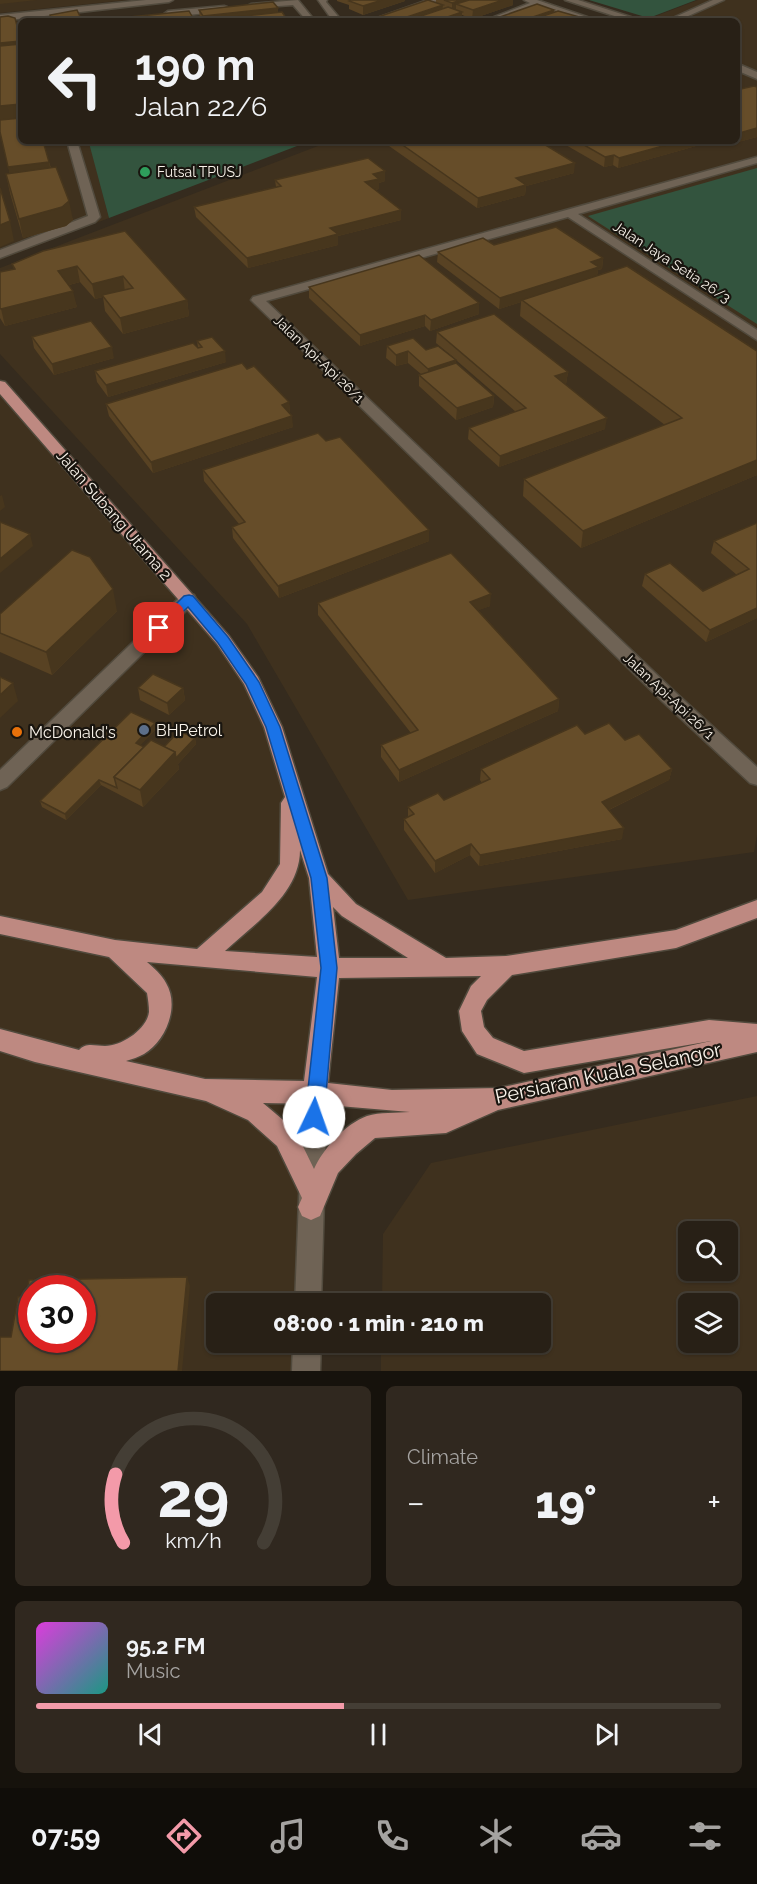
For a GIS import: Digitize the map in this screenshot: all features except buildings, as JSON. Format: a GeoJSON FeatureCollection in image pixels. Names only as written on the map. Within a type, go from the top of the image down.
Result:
{"type":"FeatureCollection","features":[{"type":"Feature","properties":{"kind":"main road","name":"Jalan Subang Utama 2"},"geometry":{"type":"LineString","coordinates":[[0,385],[223,640],[252,682],[273,727],[319,878],[329,968],[315,1093]]}},
{"type":"Feature","properties":{"kind":"main road"},"geometry":{"type":"LineString","coordinates":[[201,959],[269,898],[290,866],[291,784]]}},
{"type":"Feature","properties":{"kind":"main road"},"geometry":{"type":"LineString","coordinates":[[319,878],[349,910],[443,968]]}},
{"type":"Feature","properties":{"kind":"main road"},"geometry":{"type":"LineString","coordinates":[[0,925],[115,949],[201,959],[329,968],[443,968],[506,966],[676,939],[757,909]]}},
{"type":"Feature","properties":{"kind":"main road"},"geometry":{"type":"LineString","coordinates":[[34,1051],[108,1057],[136,1046],[154,1028],[160,1012],[158,988],[115,949]]}},
{"type":"Feature","properties":{"kind":"main road"},"geometry":{"type":"LineString","coordinates":[[506,966],[479,993],[470,1011],[473,1031],[485,1046],[524,1062],[709,1030],[757,1035]]}},
{"type":"Feature","properties":{"kind":"main road"},"geometry":{"type":"LineString","coordinates":[[0,1040],[34,1051],[205,1090],[257,1112],[286,1138],[311,1198]]}},
{"type":"Feature","properties":{"kind":"main road","name":"Persiaran Kuala Selangor"},"geometry":{"type":"LineString","coordinates":[[205,1090],[315,1093],[392,1101],[499,1099],[757,1041]]}},
{"type":"Feature","properties":{"kind":"main road"},"geometry":{"type":"LineString","coordinates":[[311,1198],[329,1164],[347,1145],[370,1127],[446,1121],[499,1099]]}},
{"type":"Feature","properties":{"kind":"street"},"geometry":{"type":"LineString","coordinates":[[0,18],[36,18],[169,0]]}},
{"type":"Feature","properties":{"kind":"street"},"geometry":{"type":"LineString","coordinates":[[382,18],[436,0]]}},
{"type":"Feature","properties":{"kind":"street"},"geometry":{"type":"LineString","coordinates":[[528,0],[586,18]]}},
{"type":"Feature","properties":{"kind":"street"},"geometry":{"type":"LineString","coordinates":[[569,0],[629,18]]}},
{"type":"Feature","properties":{"kind":"street"},"geometry":{"type":"LineString","coordinates":[[677,18],[720,0]]}},
{"type":"Feature","properties":{"kind":"street"},"geometry":{"type":"LineString","coordinates":[[156,16],[295,1],[309,18]]}},
{"type":"Feature","properties":{"kind":"street"},"geometry":{"type":"LineString","coordinates":[[322,1],[336,18]]}},
{"type":"Feature","properties":{"kind":"street"},"geometry":{"type":"LineString","coordinates":[[496,18],[538,3]]}},
{"type":"Feature","properties":{"kind":"street"},"geometry":{"type":"LineString","coordinates":[[740,68],[757,76]]}},
{"type":"Feature","properties":{"kind":"street"},"geometry":{"type":"LineString","coordinates":[[0,254],[94,217],[73,144]]}},
{"type":"Feature","properties":{"kind":"street","name":"Jalan Api-Api 26/1"},"geometry":{"type":"LineString","coordinates":[[757,160],[257,300],[649,678],[757,778]]}},
{"type":"Feature","properties":{"kind":"street","name":"Jalan Jaya Setia 26/3"},"geometry":{"type":"LineString","coordinates":[[570,213],[757,336]]}},
{"type":"Feature","properties":{"kind":"street"},"geometry":{"type":"LineString","coordinates":[[2,780],[189,599]]}},
{"type":"Feature","properties":{"kind":"street"},"geometry":{"type":"LineString","coordinates":[[308,1293],[315,1093]]}},
{"type":"Feature","properties":{"kind":"street"},"geometry":{"type":"LineString","coordinates":[[306,1371],[307,1353]]}},
{"type":"Feature","properties":{"kind":"shaded area"},"geometry":{"type":"Polygon","coordinates":[[[0,0],[127,0],[0,13],[0,0]]]}},
{"type":"Feature","properties":{"kind":"shaded area"},"geometry":{"type":"Polygon","coordinates":[[[698,0],[757,0],[757,835],[754,852],[408,900],[247,624],[0,354],[0,268],[323,144],[740,144],[740,18],[651,18],[698,0]]]}},
{"type":"Feature","properties":{"kind":"shaded area"},"geometry":{"type":"Polygon","coordinates":[[[18,24],[18,144],[90,144],[109,218],[0,260],[0,26],[18,24]]]}},
{"type":"Feature","properties":{"kind":"shaded area"},"geometry":{"type":"Polygon","coordinates":[[[0,389],[226,638],[271,726],[316,879],[322,964],[309,1293],[206,1293],[206,1353],[307,1353],[306,1371],[0,1371],[0,389]]]}},
{"type":"Feature","properties":{"kind":"shaded area"},"geometry":{"type":"Polygon","coordinates":[[[757,1096],[757,1371],[381,1371],[381,1353],[551,1353],[551,1293],[382,1293],[383,1234],[431,1163],[757,1096]]]}},
{"type":"Feature","properties":{"kind":"green space"},"geometry":{"type":"Polygon","coordinates":[[[589,0],[696,0],[654,16],[642,16],[589,0]]]}},
{"type":"Feature","properties":{"kind":"green space"},"geometry":{"type":"Polygon","coordinates":[[[89,144],[302,144],[109,218],[89,144]]]}},
{"type":"Feature","properties":{"kind":"green space"},"geometry":{"type":"Polygon","coordinates":[[[757,168],[757,324],[588,216],[757,168]]]}},
{"type":"Feature","properties":{"kind":"place","name":"Futsal TPUSJ"},"geometry":{"type":"Point","coordinates":[145,172]}},
{"type":"Feature","properties":{"kind":"place","name":"BHPetrol"},"geometry":{"type":"Point","coordinates":[144,730]}},
{"type":"Feature","properties":{"kind":"place","name":"McDonald's"},"geometry":{"type":"Point","coordinates":[17,732]}},
{"type":"Feature","properties":{"kind":"route"},"geometry":{"type":"LineString","coordinates":[[159,628],[189,599],[223,640],[252,682],[273,727],[319,878],[329,968],[314,1117]]}}]}
